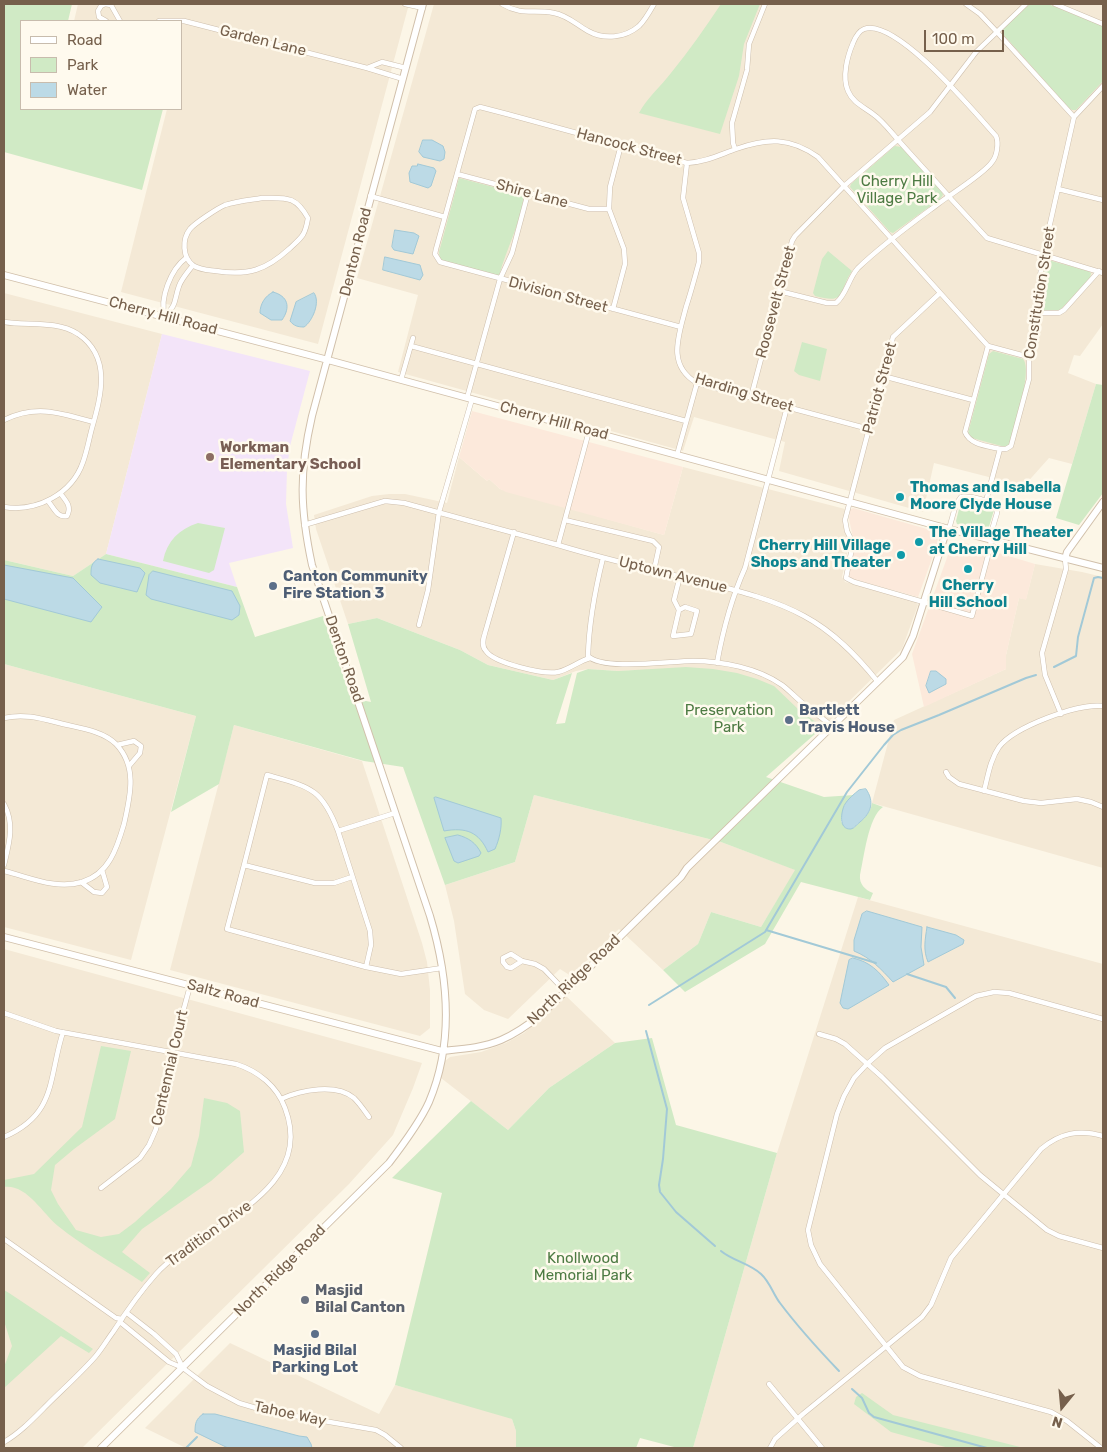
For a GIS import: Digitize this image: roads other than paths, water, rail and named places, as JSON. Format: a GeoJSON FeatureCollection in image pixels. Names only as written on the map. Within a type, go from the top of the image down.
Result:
{"type":"FeatureCollection","features":[{"type":"Feature","properties":{"kind":"street"},"geometry":{"type":"LineString","coordinates":[[104,20],[99,17],[98,11],[105,4],[111,5],[119,20]]}},
{"type":"Feature","properties":{"kind":"street"},"geometry":{"type":"LineString","coordinates":[[405,4],[423,6]]}},
{"type":"Feature","properties":{"kind":"street"},"geometry":{"type":"LineString","coordinates":[[502,4],[519,12],[553,12],[560,14],[590,32],[607,37],[625,34],[639,25],[654,4]]}},
{"type":"Feature","properties":{"kind":"street"},"geometry":{"type":"LineString","coordinates":[[735,149],[732,123],[747,70],[749,44],[765,4]]}},
{"type":"Feature","properties":{"kind":"street"},"geometry":{"type":"LineString","coordinates":[[966,4],[980,14],[1074,117],[1102,89]]}},
{"type":"Feature","properties":{"kind":"street","name":"Roosevelt Street"},"geometry":{"type":"LineString","coordinates":[[751,397],[792,241],[795,236],[844,186],[930,112],[976,52],[1026,4]]}},
{"type":"Feature","properties":{"kind":"street"},"geometry":{"type":"LineString","coordinates":[[1055,4],[1103,24]]}},
{"type":"Feature","properties":{"kind":"street","name":"Denton Road"},"geometry":{"type":"LineString","coordinates":[[423,6],[370,196],[312,416],[305,454],[302,491],[304,525],[312,565],[432,925],[442,968],[446,1006],[442,1050]]}},
{"type":"Feature","properties":{"kind":"street","name":"Garden Lane"},"geometry":{"type":"LineString","coordinates":[[182,21],[367,68],[403,80]]}},
{"type":"Feature","properties":{"kind":"street"},"geometry":{"type":"LineString","coordinates":[[779,291],[827,303],[836,303],[844,294],[852,276],[891,239],[948,196],[991,164],[994,158],[998,141],[996,136],[931,65],[914,50],[891,35],[878,29],[870,28],[863,29],[859,33],[850,51],[847,65],[846,82],[848,91],[859,105],[879,118],[948,196],[987,238],[1101,272],[1064,310],[1059,313],[1036,313]]}},
{"type":"Feature","properties":{"kind":"street","name":"Garden Lane"},"geometry":{"type":"LineString","coordinates":[[367,68],[382,62],[406,68]]}},
{"type":"Feature","properties":{"kind":"street","name":"Hancock Street"},"geometry":{"type":"LineString","coordinates":[[437,258],[436,249],[472,112],[477,107],[687,163],[708,160],[735,149],[767,141],[794,143],[818,157],[988,346]]}},
{"type":"Feature","properties":{"kind":"street","name":"Constitution Street"},"geometry":{"type":"LineString","coordinates":[[986,501],[1000,449],[1006,449],[1011,446],[1029,379],[1029,357],[1043,255],[1074,117]]}},
{"type":"Feature","properties":{"kind":"street"},"geometry":{"type":"LineString","coordinates":[[613,309],[623,272],[625,256],[609,209],[610,187],[621,145]]}},
{"type":"Feature","properties":{"kind":"street","name":"Harding Street"},"geometry":{"type":"LineString","coordinates":[[687,163],[683,198],[699,262],[676,347],[680,366],[690,378],[698,383],[869,429]]}},
{"type":"Feature","properties":{"kind":"street","name":"Shire Lane"},"geometry":{"type":"LineString","coordinates":[[457,174],[589,209],[609,209]]}},
{"type":"Feature","properties":{"kind":"street"},"geometry":{"type":"LineString","coordinates":[[1058,189],[1103,200]]}},
{"type":"Feature","properties":{"kind":"street"},"geometry":{"type":"LineString","coordinates":[[419,625],[428,590],[439,512],[500,279],[512,253],[528,193]]}},
{"type":"Feature","properties":{"kind":"street"},"geometry":{"type":"LineString","coordinates":[[370,196],[445,217]]}},
{"type":"Feature","properties":{"kind":"street"},"geometry":{"type":"LineString","coordinates":[[262,198],[288,198],[302,207],[308,218],[304,236],[274,262],[259,269],[242,273],[202,269],[193,265],[186,258],[184,247],[186,237],[191,228],[223,206],[262,198]]}},
{"type":"Feature","properties":{"kind":"street"},"geometry":{"type":"LineString","coordinates":[[186,258],[173,272],[170,280],[162,308],[165,316],[173,308],[179,287],[193,265]]}},
{"type":"Feature","properties":{"kind":"street","name":"Division Street"},"geometry":{"type":"LineString","coordinates":[[437,258],[443,264],[681,327]]}},
{"type":"Feature","properties":{"kind":"street","name":"Cherry Hill Road"},"geometry":{"type":"LineString","coordinates":[[4,275],[165,316],[949,529],[1103,568]]}},
{"type":"Feature","properties":{"kind":"street","name":"Patriot Street"},"geometry":{"type":"LineString","coordinates":[[924,602],[846,578],[853,544],[847,531],[846,520],[893,337],[940,293]]}},
{"type":"Feature","properties":{"kind":"street"},"geometry":{"type":"LineString","coordinates":[[4,322],[60,326],[75,332],[85,340],[98,358],[102,375],[94,422],[79,471],[73,480],[60,493],[48,501],[23,508],[4,507]]}},
{"type":"Feature","properties":{"kind":"street"},"geometry":{"type":"LineString","coordinates":[[401,380],[413,338]]}},
{"type":"Feature","properties":{"kind":"street"},"geometry":{"type":"LineString","coordinates":[[411,346],[686,421]]}},
{"type":"Feature","properties":{"kind":"street"},"geometry":{"type":"LineString","coordinates":[[1000,449],[972,441],[965,432],[988,346],[1029,357]]}},
{"type":"Feature","properties":{"kind":"street"},"geometry":{"type":"LineString","coordinates":[[883,376],[973,400]]}},
{"type":"Feature","properties":{"kind":"street"},"geometry":{"type":"LineString","coordinates":[[677,455],[698,383]]}},
{"type":"Feature","properties":{"kind":"street"},"geometry":{"type":"LineString","coordinates":[[717,663],[724,627],[735,590],[745,568],[787,407]]}},
{"type":"Feature","properties":{"kind":"street"},"geometry":{"type":"LineString","coordinates":[[4,420],[27,412],[44,411],[94,422]]}},
{"type":"Feature","properties":{"kind":"street"},"geometry":{"type":"LineString","coordinates":[[558,545],[589,431]]}},
{"type":"Feature","properties":{"kind":"street"},"geometry":{"type":"LineString","coordinates":[[48,501],[58,515],[62,517],[67,516],[70,510],[69,506],[60,493]]}},
{"type":"Feature","properties":{"kind":"street"},"geometry":{"type":"LineString","coordinates":[[924,602],[972,616],[997,513],[996,506],[968,496],[961,497],[956,504],[949,529]]}},
{"type":"Feature","properties":{"kind":"street","name":"Uptown Avenue"},"geometry":{"type":"LineString","coordinates":[[304,525],[385,501],[404,503],[603,558],[735,590],[784,607],[817,624],[842,643],[878,682]]}},
{"type":"Feature","properties":{"kind":"street"},"geometry":{"type":"LineString","coordinates":[[1061,714],[1045,675],[1042,652],[1066,569],[1065,559],[1067,552],[1103,502]]}},
{"type":"Feature","properties":{"kind":"street"},"geometry":{"type":"LineString","coordinates":[[565,520],[653,541],[660,547],[654,570]]}},
{"type":"Feature","properties":{"kind":"street","name":"North Ridge Road"},"geometry":{"type":"LineString","coordinates":[[101,1448],[389,1163],[428,1104],[442,1050],[477,1047],[501,1040],[530,1024],[907,652],[944,538],[949,529]]}},
{"type":"Feature","properties":{"kind":"street"},"geometry":{"type":"LineString","coordinates":[[514,532],[485,633],[484,650],[492,658],[536,670],[552,672],[566,669],[590,658]]}},
{"type":"Feature","properties":{"kind":"street"},"geometry":{"type":"LineString","coordinates":[[603,558],[591,611],[588,656],[594,661],[614,664],[694,661],[717,663],[751,671],[782,685],[832,726]]}},
{"type":"Feature","properties":{"kind":"street"},"geometry":{"type":"LineString","coordinates":[[678,610],[685,608],[697,611],[691,634],[672,636],[678,610],[674,600],[680,576]]}},
{"type":"Feature","properties":{"kind":"street"},"geometry":{"type":"LineString","coordinates":[[984,791],[993,758],[1003,742],[1019,730],[1087,706],[1103,706]]}},
{"type":"Feature","properties":{"kind":"street"},"geometry":{"type":"LineString","coordinates":[[4,718],[27,715],[95,732],[117,745],[129,766],[131,791],[113,858],[92,878],[82,882],[60,885],[4,871]]}},
{"type":"Feature","properties":{"kind":"street"},"geometry":{"type":"LineString","coordinates":[[117,745],[134,742],[141,746],[140,753],[129,766]]}},
{"type":"Feature","properties":{"kind":"street"},"geometry":{"type":"LineString","coordinates":[[946,772],[949,777],[959,784],[1031,803],[1077,799],[1103,807]]}},
{"type":"Feature","properties":{"kind":"street"},"geometry":{"type":"LineString","coordinates":[[366,966],[371,945],[370,931],[338,831],[328,808],[313,792],[302,785],[267,775],[227,929],[366,966],[401,974],[442,968]]}},
{"type":"Feature","properties":{"kind":"street"},"geometry":{"type":"LineString","coordinates":[[4,804],[9,816],[11,833],[4,865]]}},
{"type":"Feature","properties":{"kind":"street"},"geometry":{"type":"LineString","coordinates":[[338,831],[395,813]]}},
{"type":"Feature","properties":{"kind":"street"},"geometry":{"type":"LineString","coordinates":[[244,865],[324,884],[352,877]]}},
{"type":"Feature","properties":{"kind":"street"},"geometry":{"type":"LineString","coordinates":[[82,882],[94,892],[102,893],[107,887],[102,870]]}},
{"type":"Feature","properties":{"kind":"street","name":"Saltz Road"},"geometry":{"type":"LineString","coordinates":[[4,937],[442,1050]]}},
{"type":"Feature","properties":{"kind":"street"},"geometry":{"type":"LineString","coordinates":[[522,961],[535,964],[544,969],[565,990]]}},
{"type":"Feature","properties":{"kind":"street","name":"Centennial Court"},"geometry":{"type":"LineString","coordinates":[[102,1188],[140,1158],[150,1145],[156,1129],[172,1052],[190,986]]}},
{"type":"Feature","properties":{"kind":"street"},"geometry":{"type":"LineString","coordinates":[[1101,1448],[1067,1421],[1051,1412],[914,1374],[903,1367],[820,1264],[813,1251],[809,1234],[810,1218],[837,1114],[848,1088],[867,1064],[885,1048],[976,996],[1001,991],[1103,1019]]}},
{"type":"Feature","properties":{"kind":"street","name":"Tradition Drive"},"geometry":{"type":"LineString","coordinates":[[4,1013],[63,1032],[236,1064],[250,1069],[272,1086],[281,1098],[289,1121],[290,1142],[286,1158],[275,1179],[241,1212],[185,1249],[166,1264],[148,1283],[96,1356],[36,1416],[4,1442]]}},
{"type":"Feature","properties":{"kind":"street"},"geometry":{"type":"LineString","coordinates":[[4,1138],[32,1120],[45,1103],[50,1091],[63,1032]]}},
{"type":"Feature","properties":{"kind":"street"},"geometry":{"type":"LineString","coordinates":[[819,1034],[836,1038],[845,1044],[958,1153],[1003,1194],[1047,1230],[1059,1236],[1103,1248]]}},
{"type":"Feature","properties":{"kind":"street"},"geometry":{"type":"LineString","coordinates":[[281,1098],[310,1089],[339,1092],[352,1097],[369,1117]]}},
{"type":"Feature","properties":{"kind":"street"},"geometry":{"type":"LineString","coordinates":[[770,1448],[775,1439],[798,1418],[917,1323],[928,1311],[951,1258],[1041,1149],[1055,1139],[1074,1132],[1103,1136]]}},
{"type":"Feature","properties":{"kind":"street"},"geometry":{"type":"LineString","coordinates":[[4,1240],[121,1321],[169,1362],[183,1368]]}},
{"type":"Feature","properties":{"kind":"street"},"geometry":{"type":"LineString","coordinates":[[127,1313],[176,1354],[183,1368]]}},
{"type":"Feature","properties":{"kind":"street","name":"Tahoe Way"},"geometry":{"type":"LineString","coordinates":[[183,1368],[207,1386],[238,1402],[266,1411],[376,1430],[401,1448]]}},
{"type":"Feature","properties":{"kind":"street"},"geometry":{"type":"LineString","coordinates":[[769,1384],[822,1448]]}},
{"type":"Feature","properties":{"kind":"water"},"geometry":{"type":"Polygon","coordinates":[[[423,140],[432,140],[443,146],[445,152],[444,159],[440,161],[423,157],[419,152],[423,140]]]}},
{"type":"Feature","properties":{"kind":"water"},"geometry":{"type":"Polygon","coordinates":[[[418,164],[434,168],[436,171],[431,186],[428,188],[410,182],[409,173],[412,166],[417,166],[418,164]]]}},
{"type":"Feature","properties":{"kind":"water"},"geometry":{"type":"Polygon","coordinates":[[[395,230],[414,233],[419,236],[413,254],[394,250],[392,247],[395,230]]]}},
{"type":"Feature","properties":{"kind":"water"},"geometry":{"type":"Polygon","coordinates":[[[385,257],[420,265],[423,275],[420,280],[383,270],[385,257]]]}},
{"type":"Feature","properties":{"kind":"water"},"geometry":{"type":"Polygon","coordinates":[[[273,292],[285,299],[287,306],[282,320],[271,320],[260,313],[264,301],[273,292]]]}},
{"type":"Feature","properties":{"kind":"water"},"geometry":{"type":"Polygon","coordinates":[[[314,293],[317,301],[315,312],[310,321],[304,327],[295,325],[290,321],[296,302],[314,293]]]}},
{"type":"Feature","properties":{"kind":"water"},"geometry":{"type":"Polygon","coordinates":[[[98,559],[140,568],[145,573],[137,592],[100,583],[91,575],[92,566],[98,559]]]}},
{"type":"Feature","properties":{"kind":"water"},"geometry":{"type":"Polygon","coordinates":[[[4,565],[73,578],[102,607],[91,622],[4,599],[4,565]]]}},
{"type":"Feature","properties":{"kind":"water"},"geometry":{"type":"Polygon","coordinates":[[[153,571],[232,591],[240,606],[239,615],[232,620],[151,599],[146,595],[149,575],[153,571]]]}},
{"type":"Feature","properties":{"kind":"water"},"geometry":{"type":"Polygon","coordinates":[[[931,671],[936,671],[946,679],[946,684],[929,693],[926,686],[931,671]]]}},
{"type":"Feature","properties":{"kind":"water"},"geometry":{"type":"Polygon","coordinates":[[[866,789],[871,803],[869,811],[864,819],[855,827],[847,828],[842,823],[842,811],[845,804],[859,790],[866,789]]]}},
{"type":"Feature","properties":{"kind":"water"},"geometry":{"type":"Polygon","coordinates":[[[436,797],[501,818],[500,834],[495,849],[488,852],[480,840],[471,833],[459,830],[444,831],[434,798],[436,797]]]}},
{"type":"Feature","properties":{"kind":"water"},"geometry":{"type":"Polygon","coordinates":[[[458,835],[469,839],[479,849],[481,853],[479,856],[458,863],[454,861],[445,838],[458,835]]]}},
{"type":"Feature","properties":{"kind":"water"},"geometry":{"type":"Polygon","coordinates":[[[867,911],[922,927],[921,947],[924,965],[893,982],[871,960],[854,951],[854,940],[862,914],[867,911]]]}},
{"type":"Feature","properties":{"kind":"water"},"geometry":{"type":"Polygon","coordinates":[[[927,927],[956,935],[964,940],[963,944],[928,962],[925,949],[927,927]]]}},
{"type":"Feature","properties":{"kind":"water"},"geometry":{"type":"Polygon","coordinates":[[[853,958],[874,968],[889,985],[848,1009],[843,1008],[840,1003],[849,960],[853,958]]]}},
{"type":"Feature","properties":{"kind":"water"},"geometry":{"type":"Polygon","coordinates":[[[203,1414],[215,1414],[307,1437],[312,1448],[228,1448],[195,1432],[196,1422],[203,1414]]]}},
{"type":"Feature","properties":{"kind":"waterway"},"geometry":{"type":"LineString","coordinates":[[1054,667],[1076,656],[1078,637],[1094,578],[1103,578]]}},
{"type":"Feature","properties":{"kind":"waterway"},"geometry":{"type":"LineString","coordinates":[[649,1005],[765,932],[847,792],[893,735],[901,730],[1036,675]]}},
{"type":"Feature","properties":{"kind":"waterway"},"geometry":{"type":"LineString","coordinates":[[766,930],[876,963]]}},
{"type":"Feature","properties":{"kind":"waterway"},"geometry":{"type":"LineString","coordinates":[[907,974],[946,987],[955,998]]}},
{"type":"Feature","properties":{"kind":"waterway"},"geometry":{"type":"LineString","coordinates":[[646,1031],[667,1109],[659,1185],[660,1192],[676,1212],[715,1246]]}},
{"type":"Feature","properties":{"kind":"waterway"},"geometry":{"type":"LineString","coordinates":[[721,1251],[761,1274],[794,1321],[839,1371]]}},
{"type":"Feature","properties":{"kind":"waterway"},"geometry":{"type":"LineString","coordinates":[[852,1389],[862,1398],[869,1413],[874,1417],[987,1448]]}},
{"type":"Feature","properties":{"kind":"waterway"},"geometry":{"type":"LineString","coordinates":[[186,1448],[197,1437]]}},
{"type":"Feature","properties":{"kind":"place","name":"Workman Elementary School"},"geometry":{"type":"Point","coordinates":[210,457]}},
{"type":"Feature","properties":{"kind":"place","name":"Thomas and Isabella Moore Clyde House"},"geometry":{"type":"Point","coordinates":[900,497]}},
{"type":"Feature","properties":{"kind":"place","name":"The Village Theater at Cherry Hill"},"geometry":{"type":"Point","coordinates":[919,542]}},
{"type":"Feature","properties":{"kind":"place","name":"Cherry Hill Village Shops and Theater"},"geometry":{"type":"Point","coordinates":[901,555]}},
{"type":"Feature","properties":{"kind":"place","name":"Cherry Hill School"},"geometry":{"type":"Point","coordinates":[968,569]}},
{"type":"Feature","properties":{"kind":"place","name":"Canton Community Fire Station 3"},"geometry":{"type":"Point","coordinates":[273,586]}},
{"type":"Feature","properties":{"kind":"place","name":"Bartlett Travis House"},"geometry":{"type":"Point","coordinates":[789,720]}},
{"type":"Feature","properties":{"kind":"place","name":"Masjid Bilal Canton"},"geometry":{"type":"Point","coordinates":[305,1300]}},
{"type":"Feature","properties":{"kind":"place","name":"Masjid Bilal Parking Lot"},"geometry":{"type":"Point","coordinates":[315,1334]}},
{"type":"Feature","properties":{"kind":"park label","name":"Cherry Hill Village Park"},"geometry":{"type":"Point","coordinates":[897,190]}},
{"type":"Feature","properties":{"kind":"park label","name":"Preservation Park"},"geometry":{"type":"Point","coordinates":[729,720]}},
{"type":"Feature","properties":{"kind":"park label","name":"Knollwood Memorial Park"},"geometry":{"type":"Point","coordinates":[583,1268]}}]}
